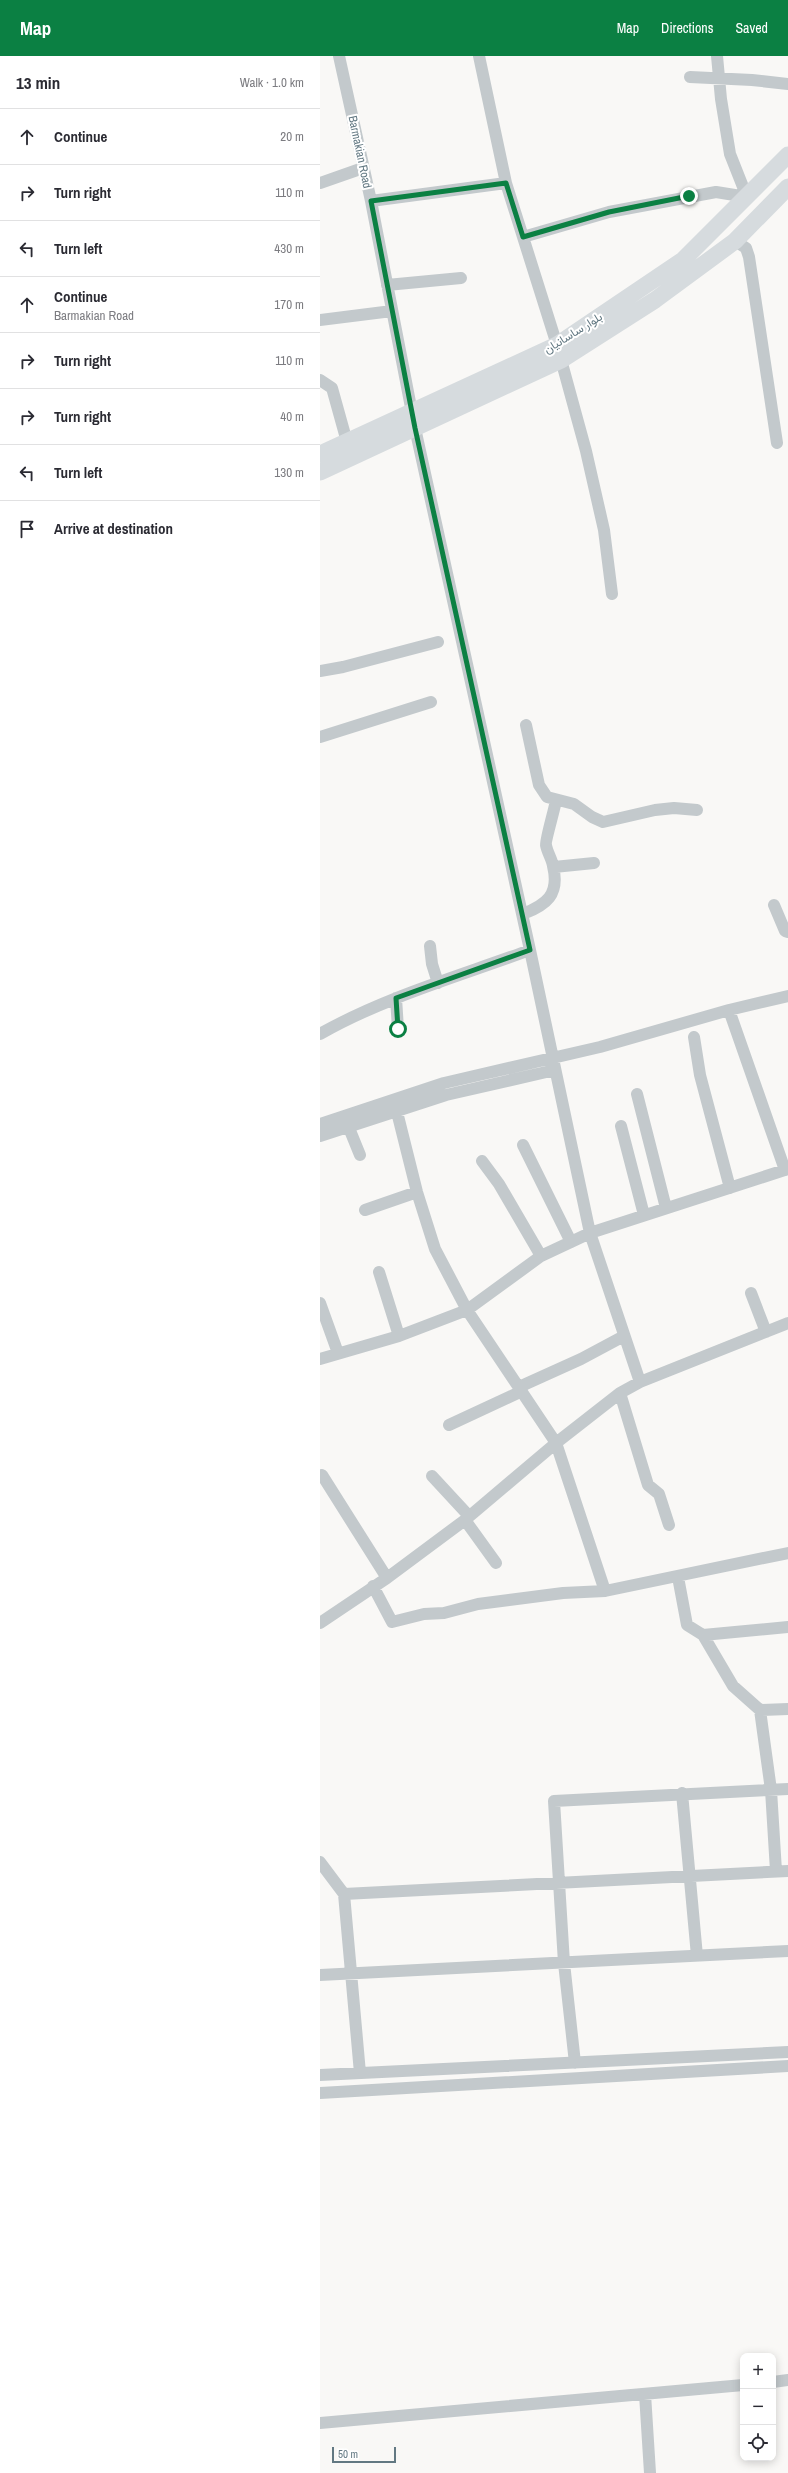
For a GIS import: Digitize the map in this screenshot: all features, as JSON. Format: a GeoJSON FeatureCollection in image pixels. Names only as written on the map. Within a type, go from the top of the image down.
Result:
{"type":"FeatureCollection","features":[{"type":"Feature","properties":{"kind":"highway","name":"بلوار ساسانیان"},"geometry":{"type":"LineString","coordinates":[[559,353],[683,260],[788,155]]}},
{"type":"Feature","properties":{"kind":"highway","name":"بلوار ساسانیان"},"geometry":{"type":"LineString","coordinates":[[320,472],[413,421],[559,353],[655,300],[735,241],[788,187]]}},
{"type":"Feature","properties":{"kind":"highway","name":"بلوار ساسانیان"},"geometry":{"type":"LineString","coordinates":[[320,454],[347,442],[413,421]]}},
{"type":"Feature","properties":{"kind":"street","name":"Barmakian Road"},"geometry":{"type":"LineString","coordinates":[[339,56],[371,201],[413,421],[523,914],[590,1233],[640,1382]]}},
{"type":"Feature","properties":{"kind":"street"},"geometry":{"type":"LineString","coordinates":[[479,56],[506,183],[559,353],[586,451],[604,530],[612,594]]}},
{"type":"Feature","properties":{"kind":"street"},"geometry":{"type":"LineString","coordinates":[[523,237],[609,212],[685,197],[716,192],[747,196],[729,148],[721,99],[721,79],[716,56]]}},
{"type":"Feature","properties":{"kind":"street"},"geometry":{"type":"LineString","coordinates":[[690,77],[752,80],[788,84]]}},
{"type":"Feature","properties":{"kind":"street"},"geometry":{"type":"LineString","coordinates":[[320,183],[363,168]]}},
{"type":"Feature","properties":{"kind":"street"},"geometry":{"type":"LineString","coordinates":[[371,201],[506,183]]}},
{"type":"Feature","properties":{"kind":"street"},"geometry":{"type":"LineString","coordinates":[[735,241],[746,248],[749,257],[778,443]]}},
{"type":"Feature","properties":{"kind":"street"},"geometry":{"type":"LineString","coordinates":[[387,285],[461,278]]}},
{"type":"Feature","properties":{"kind":"street"},"geometry":{"type":"LineString","coordinates":[[320,320],[392,310]]}},
{"type":"Feature","properties":{"kind":"street"},"geometry":{"type":"LineString","coordinates":[[320,380],[327,383],[332,388],[347,442]]}},
{"type":"Feature","properties":{"kind":"street"},"geometry":{"type":"LineString","coordinates":[[320,671],[343,667],[438,642]]}},
{"type":"Feature","properties":{"kind":"street"},"geometry":{"type":"LineString","coordinates":[[320,737],[430,702]]}},
{"type":"Feature","properties":{"kind":"street"},"geometry":{"type":"LineString","coordinates":[[526,724],[539,785],[547,797],[574,804],[603,822],[655,810],[697,810]]}},
{"type":"Feature","properties":{"kind":"street"},"geometry":{"type":"LineString","coordinates":[[523,914],[542,906],[549,900],[554,886],[554,867],[546,841],[553,819],[556,800]]}},
{"type":"Feature","properties":{"kind":"street"},"geometry":{"type":"LineString","coordinates":[[554,867],[594,862]]}},
{"type":"Feature","properties":{"kind":"street"},"geometry":{"type":"LineString","coordinates":[[774,905],[785,931],[788,932]]}},
{"type":"Feature","properties":{"kind":"street"},"geometry":{"type":"LineString","coordinates":[[430,946],[432,964],[438,983]]}},
{"type":"Feature","properties":{"kind":"street"},"geometry":{"type":"LineString","coordinates":[[320,1034],[343,1021],[396,998],[530,950]]}},
{"type":"Feature","properties":{"kind":"street"},"geometry":{"type":"LineString","coordinates":[[320,1124],[444,1082],[600,1047],[729,1010],[788,996]]}},
{"type":"Feature","properties":{"kind":"street"},"geometry":{"type":"LineString","coordinates":[[396,998],[398,1029]]}},
{"type":"Feature","properties":{"kind":"street"},"geometry":{"type":"LineString","coordinates":[[320,1359],[399,1336],[467,1310],[541,1256],[590,1233],[786,1170],[733,1025],[729,1010]]}},
{"type":"Feature","properties":{"kind":"street"},"geometry":{"type":"LineString","coordinates":[[694,1037],[700,1075],[730,1188]]}},
{"type":"Feature","properties":{"kind":"street"},"geometry":{"type":"LineString","coordinates":[[320,1136],[481,1086],[555,1070]]}},
{"type":"Feature","properties":{"kind":"street"},"geometry":{"type":"LineString","coordinates":[[637,1094],[666,1208]]}},
{"type":"Feature","properties":{"kind":"street"},"geometry":{"type":"LineString","coordinates":[[398,1112],[417,1192],[435,1249],[467,1310],[556,1443],[605,1591]]}},
{"type":"Feature","properties":{"kind":"street"},"geometry":{"type":"LineString","coordinates":[[621,1126],[644,1215]]}},
{"type":"Feature","properties":{"kind":"street"},"geometry":{"type":"LineString","coordinates":[[349,1128],[360,1155]]}},
{"type":"Feature","properties":{"kind":"street"},"geometry":{"type":"LineString","coordinates":[[523,1145],[571,1242]]}},
{"type":"Feature","properties":{"kind":"street"},"geometry":{"type":"LineString","coordinates":[[482,1162],[499,1184],[541,1256]]}},
{"type":"Feature","properties":{"kind":"street"},"geometry":{"type":"LineString","coordinates":[[365,1210],[417,1192]]}},
{"type":"Feature","properties":{"kind":"street"},"geometry":{"type":"LineString","coordinates":[[379,1272],[399,1336]]}},
{"type":"Feature","properties":{"kind":"street"},"geometry":{"type":"LineString","coordinates":[[751,1293],[766,1332]]}},
{"type":"Feature","properties":{"kind":"street"},"geometry":{"type":"LineString","coordinates":[[320,1303],[338,1353]]}},
{"type":"Feature","properties":{"kind":"street"},"geometry":{"type":"LineString","coordinates":[[320,1623],[387,1578],[467,1518],[556,1443],[620,1393],[640,1382],[788,1323]]}},
{"type":"Feature","properties":{"kind":"street"},"geometry":{"type":"LineString","coordinates":[[449,1425],[624,1336]]}},
{"type":"Feature","properties":{"kind":"street"},"geometry":{"type":"LineString","coordinates":[[620,1393],[648,1486],[659,1494],[669,1525]]}},
{"type":"Feature","properties":{"kind":"street"},"geometry":{"type":"LineString","coordinates":[[322,1475],[387,1578]]}},
{"type":"Feature","properties":{"kind":"street"},"geometry":{"type":"LineString","coordinates":[[432,1476],[467,1518],[496,1563]]}},
{"type":"Feature","properties":{"kind":"street"},"geometry":{"type":"LineString","coordinates":[[373,1586],[392,1622],[478,1604],[563,1593],[605,1591],[788,1553]]}},
{"type":"Feature","properties":{"kind":"street"},"geometry":{"type":"LineString","coordinates":[[678,1577],[687,1625],[703,1635],[733,1686],[760,1710],[771,1790],[776,1871]]}},
{"type":"Feature","properties":{"kind":"street"},"geometry":{"type":"LineString","coordinates":[[703,1635],[788,1627]]}},
{"type":"Feature","properties":{"kind":"street"},"geometry":{"type":"LineString","coordinates":[[760,1710],[788,1709]]}},
{"type":"Feature","properties":{"kind":"street"},"geometry":{"type":"LineString","coordinates":[[575,2063],[564,1963],[554,1801],[682,1793],[788,1789]]}},
{"type":"Feature","properties":{"kind":"street"},"geometry":{"type":"LineString","coordinates":[[682,1793],[697,1956]]}},
{"type":"Feature","properties":{"kind":"street"},"geometry":{"type":"LineString","coordinates":[[320,1862],[344,1894],[360,2073]]}},
{"type":"Feature","properties":{"kind":"street"},"geometry":{"type":"LineString","coordinates":[[344,1894],[788,1871]]}},
{"type":"Feature","properties":{"kind":"street"},"geometry":{"type":"LineString","coordinates":[[320,1975],[788,1951]]}},
{"type":"Feature","properties":{"kind":"street"},"geometry":{"type":"LineString","coordinates":[[320,2075],[788,2052]]}},
{"type":"Feature","properties":{"kind":"street"},"geometry":{"type":"LineString","coordinates":[[320,2093],[788,2066]]}},
{"type":"Feature","properties":{"kind":"street"},"geometry":{"type":"LineString","coordinates":[[776,2382],[788,2380]]}},
{"type":"Feature","properties":{"kind":"street"},"geometry":{"type":"LineString","coordinates":[[320,2422],[740,2385]]}},
{"type":"Feature","properties":{"kind":"street"},"geometry":{"type":"LineString","coordinates":[[645,2394],[650,2473]]}},
{"type":"Feature","properties":{"kind":"route"},"geometry":{"type":"LineString","coordinates":[[398,1029],[396,998],[530,950],[415,428],[371,201],[506,183],[523,237],[609,212],[689,196]]}}]}
